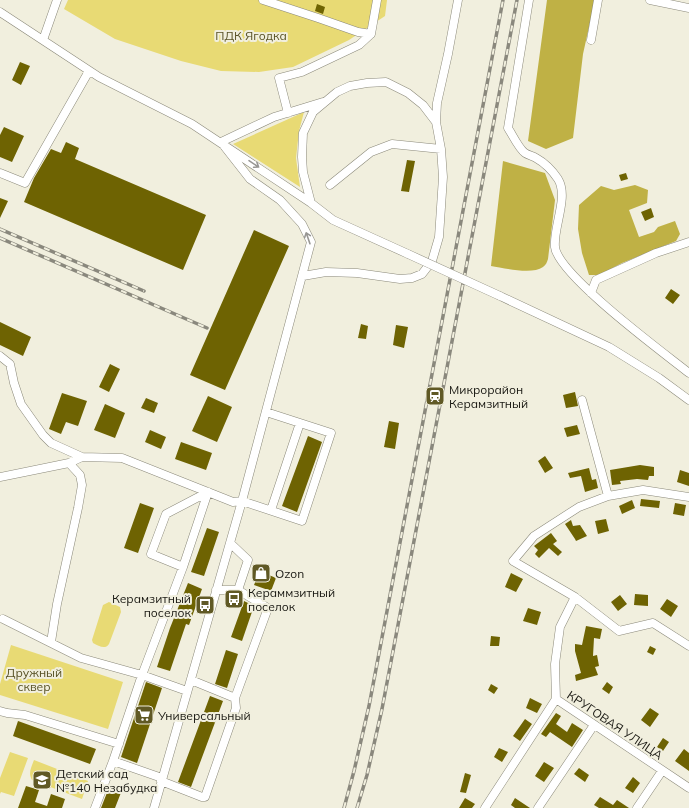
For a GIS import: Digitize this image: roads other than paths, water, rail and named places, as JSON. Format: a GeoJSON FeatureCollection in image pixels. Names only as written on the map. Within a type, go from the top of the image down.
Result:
{"type":"FeatureCollection","features":[{"type":"Feature","properties":{"kind":"street"},"geometry":{"type":"LineString","coordinates":[[43,40],[57,0]]}},
{"type":"Feature","properties":{"kind":"street"},"geometry":{"type":"LineString","coordinates":[[263,0],[358,32],[371,34]]}},
{"type":"Feature","properties":{"kind":"street"},"geometry":{"type":"LineString","coordinates":[[288,113],[278,78],[302,72],[359,45],[371,34],[377,0]]}},
{"type":"Feature","properties":{"kind":"street"},"geometry":{"type":"LineString","coordinates":[[303,276],[326,272],[357,273],[400,279],[412,278],[422,274],[432,261],[439,237],[443,177],[441,148],[436,122],[437,103],[458,0]]}},
{"type":"Feature","properties":{"kind":"street"},"geometry":{"type":"LineString","coordinates":[[530,0],[508,128],[524,153],[548,166],[559,180],[562,195],[555,248],[563,264],[591,293],[689,373]]}},
{"type":"Feature","properties":{"kind":"street"},"geometry":{"type":"LineString","coordinates":[[591,40],[598,0]]}},
{"type":"Feature","properties":{"kind":"street"},"geometry":{"type":"LineString","coordinates":[[650,0],[689,8]]}},
{"type":"Feature","properties":{"kind":"street"},"geometry":{"type":"LineString","coordinates":[[0,12],[99,77],[192,124],[221,142],[311,203],[333,220],[608,347],[659,378],[689,400]]}},
{"type":"Feature","properties":{"kind":"street"},"geometry":{"type":"LineString","coordinates":[[0,172],[25,183],[89,71]]}},
{"type":"Feature","properties":{"kind":"street"},"geometry":{"type":"LineString","coordinates":[[311,203],[303,172],[303,133],[313,112],[337,92],[350,86],[386,82],[408,93],[423,105],[436,122]]}},
{"type":"Feature","properties":{"kind":"street"},"geometry":{"type":"LineString","coordinates":[[221,142],[274,117],[325,102]]}},
{"type":"Feature","properties":{"kind":"street"},"geometry":{"type":"LineString","coordinates":[[154,808],[242,501],[311,242],[302,224],[280,200],[250,179],[221,142]]}},
{"type":"Feature","properties":{"kind":"street"},"geometry":{"type":"LineString","coordinates":[[330,185],[371,152],[392,144],[441,148]]}},
{"type":"Feature","properties":{"kind":"street"},"geometry":{"type":"LineString","coordinates":[[591,293],[596,280],[656,253],[689,242]]}},
{"type":"Feature","properties":{"kind":"street"},"geometry":{"type":"LineString","coordinates":[[0,356],[10,364],[21,404],[43,435],[51,443],[82,457],[122,458],[233,502],[242,501],[302,521],[331,433],[266,412]]}},
{"type":"Feature","properties":{"kind":"street"},"geometry":{"type":"LineString","coordinates":[[582,400],[608,496]]}},
{"type":"Feature","properties":{"kind":"street"},"geometry":{"type":"LineString","coordinates":[[271,510],[300,423]]}},
{"type":"Feature","properties":{"kind":"street"},"geometry":{"type":"LineString","coordinates":[[0,477],[69,463],[82,457]]}},
{"type":"Feature","properties":{"kind":"street"},"geometry":{"type":"LineString","coordinates":[[51,642],[56,604],[82,485],[80,475],[69,463]]}},
{"type":"Feature","properties":{"kind":"street"},"geometry":{"type":"LineString","coordinates":[[689,497],[643,490],[608,496],[579,506],[534,536],[513,561],[575,597],[619,631],[653,623],[689,646]]}},
{"type":"Feature","properties":{"kind":"street"},"geometry":{"type":"LineString","coordinates":[[95,808],[113,761],[142,675],[183,566],[208,492]]}},
{"type":"Feature","properties":{"kind":"street"},"geometry":{"type":"LineString","coordinates":[[183,566],[151,554],[166,514],[208,492]]}},
{"type":"Feature","properties":{"kind":"street"},"geometry":{"type":"LineString","coordinates":[[230,543],[248,560],[238,590]]}},
{"type":"Feature","properties":{"kind":"street"},"geometry":{"type":"LineString","coordinates":[[113,761],[162,779],[202,797],[205,796],[236,708],[235,698],[268,608],[238,590],[216,590]]}},
{"type":"Feature","properties":{"kind":"street","name":"КРУГОВАЯ УЛИЦА"},"geometry":{"type":"LineString","coordinates":[[575,597],[560,627],[556,664],[556,699],[689,788]]}},
{"type":"Feature","properties":{"kind":"street"},"geometry":{"type":"LineString","coordinates":[[3,619],[81,658],[142,675],[188,691]]}},
{"type":"Feature","properties":{"kind":"street"},"geometry":{"type":"LineString","coordinates":[[190,680],[235,698]]}},
{"type":"Feature","properties":{"kind":"street"},"geometry":{"type":"LineString","coordinates":[[485,808],[556,699]]}},
{"type":"Feature","properties":{"kind":"street"},"geometry":{"type":"LineString","coordinates":[[0,710],[7,713],[25,715],[119,744]]}},
{"type":"Feature","properties":{"kind":"street"},"geometry":{"type":"LineString","coordinates":[[538,808],[594,725]]}},
{"type":"Feature","properties":{"kind":"street"},"geometry":{"type":"LineString","coordinates":[[637,808],[662,771]]}},
{"type":"Feature","properties":{"kind":"railway"},"geometry":{"type":"LineString","coordinates":[[344,808],[369,706],[503,0]]}},
{"type":"Feature","properties":{"kind":"railway"},"geometry":{"type":"LineString","coordinates":[[357,808],[367,775],[382,709],[517,0]]}},
{"type":"Feature","properties":{"kind":"railway"},"geometry":{"type":"LineString","coordinates":[[0,229],[144,291]]}},
{"type":"Feature","properties":{"kind":"railway"},"geometry":{"type":"LineString","coordinates":[[0,238],[207,328]]}},
{"type":"Feature","properties":{"kind":"place","name":"Микрорайон Керамзитный"},"geometry":{"type":"Point","coordinates":[435,396]}},
{"type":"Feature","properties":{"kind":"place","name":"Ozon"},"geometry":{"type":"Point","coordinates":[261,573]}},
{"type":"Feature","properties":{"kind":"place","name":"Кераммзитный поселок"},"geometry":{"type":"Point","coordinates":[234,599]}},
{"type":"Feature","properties":{"kind":"place","name":"Керамзитный поселок"},"geometry":{"type":"Point","coordinates":[205,605]}},
{"type":"Feature","properties":{"kind":"place","name":"Универсальный"},"geometry":{"type":"Point","coordinates":[144,715]}},
{"type":"Feature","properties":{"kind":"place","name":"Детский сад №140 Незабудка"},"geometry":{"type":"Point","coordinates":[42,780]}},
{"type":"Feature","properties":{"kind":"park label","name":"ПДК Ягодка"},"geometry":{"type":"Point","coordinates":[251,35]}},
{"type":"Feature","properties":{"kind":"park label","name":"Дружный сквер"},"geometry":{"type":"Point","coordinates":[34,679]}}]}
